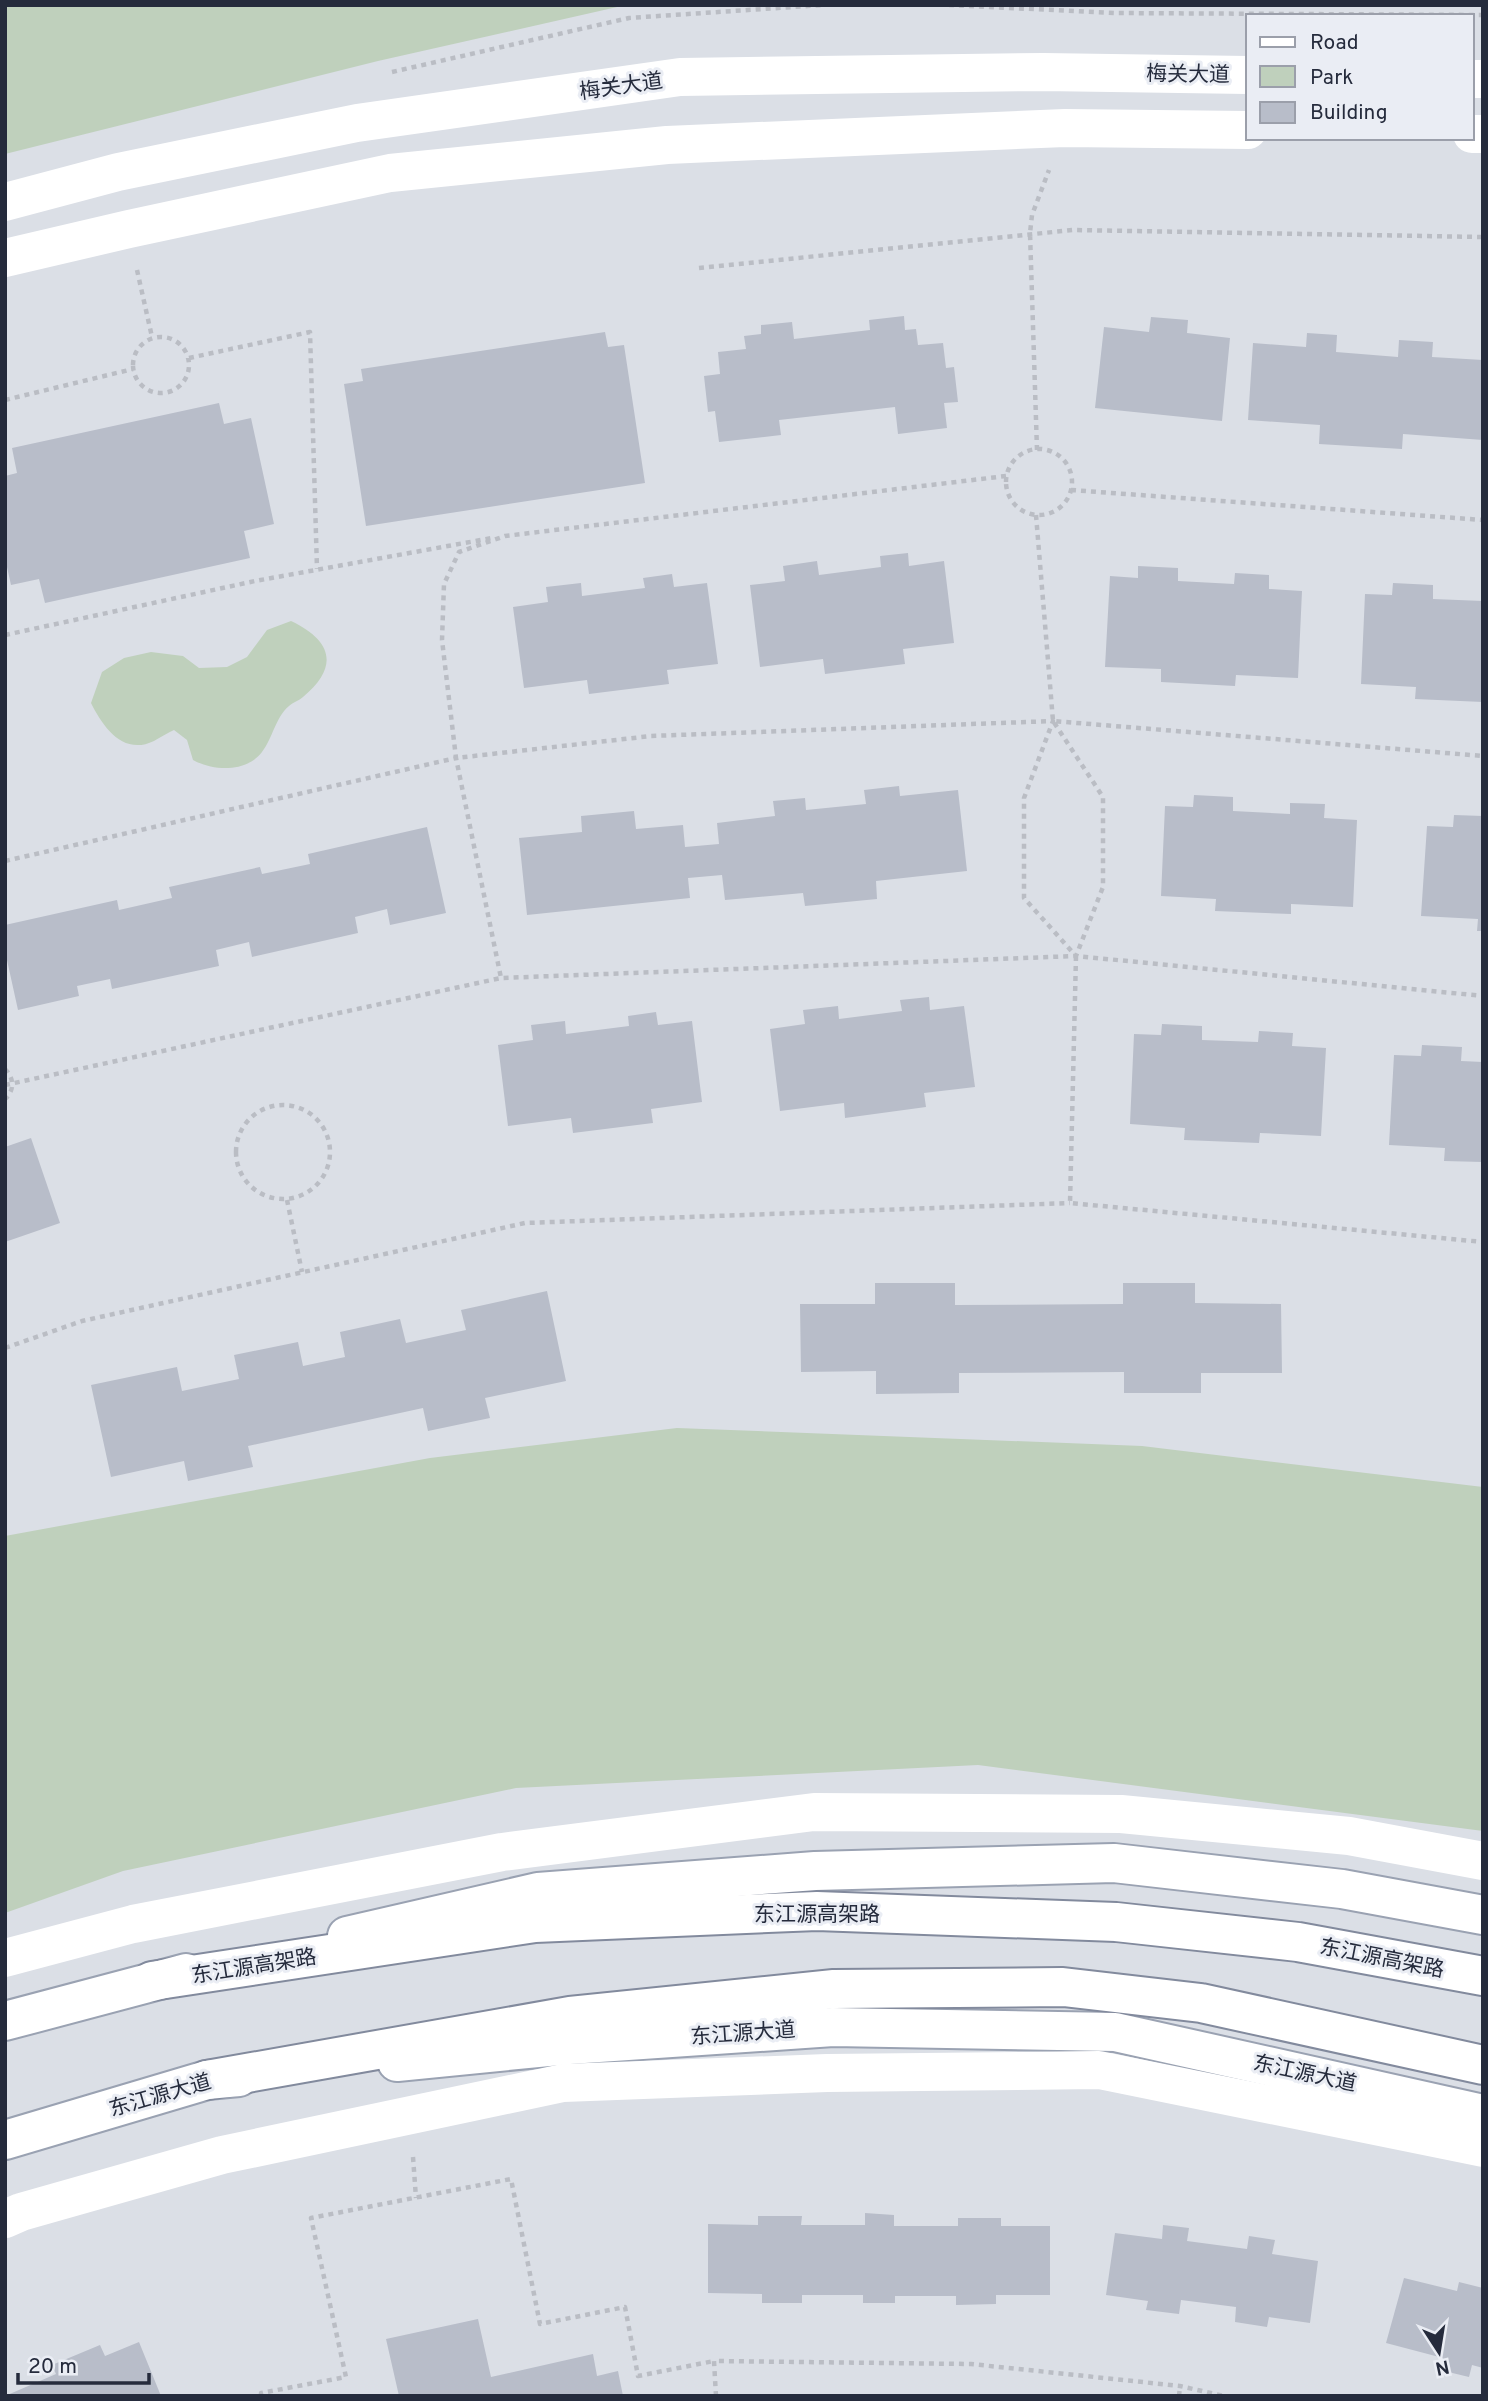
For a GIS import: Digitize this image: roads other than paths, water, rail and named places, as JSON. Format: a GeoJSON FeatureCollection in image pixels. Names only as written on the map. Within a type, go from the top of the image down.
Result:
{"type":"FeatureCollection","features":[{"type":"Feature","properties":{"kind":"main road","name":"梅关大道"},"geometry":{"type":"LineString","coordinates":[[5,202],[118,172],[357,123],[680,77],[1043,72],[1246,75]]}},
{"type":"Feature","properties":{"kind":"main road"},"geometry":{"type":"LineString","coordinates":[[5,258],[390,173],[667,145],[1065,128],[1246,130]]}},
{"type":"Feature","properties":{"kind":"main road"},"geometry":{"type":"LineString","coordinates":[[5,1958],[133,1924],[502,1852],[814,1812],[1121,1814],[1349,1836],[1483,1861]]}},
{"type":"Feature","properties":{"kind":"main road"},"geometry":{"type":"LineString","coordinates":[[5,2021],[152,1981],[538,1892],[815,1871],[1114,1863],[1342,1889],[1483,1915]]}},
{"type":"Feature","properties":{"kind":"main road","name":"东江源高架路"},"geometry":{"type":"LineString","coordinates":[[152,1981],[535,1923],[817,1911],[1116,1922],[1298,1942],[1483,1976]]}},
{"type":"Feature","properties":{"kind":"main road"},"geometry":{"type":"LineString","coordinates":[[207,2080],[570,2016],[834,1989],[1063,1987],[1187,2001],[1483,2065]]}},
{"type":"Feature","properties":{"kind":"main road","name":"东江源大道"},"geometry":{"type":"LineString","coordinates":[[5,2140],[207,2080],[569,2045],[833,2027],[1115,2032],[1483,2114]]}},
{"type":"Feature","properties":{"kind":"main road"},"geometry":{"type":"LineString","coordinates":[[5,2219],[21,2212],[222,2155],[563,2083],[827,2074],[1099,2070],[1483,2148]]}}]}
